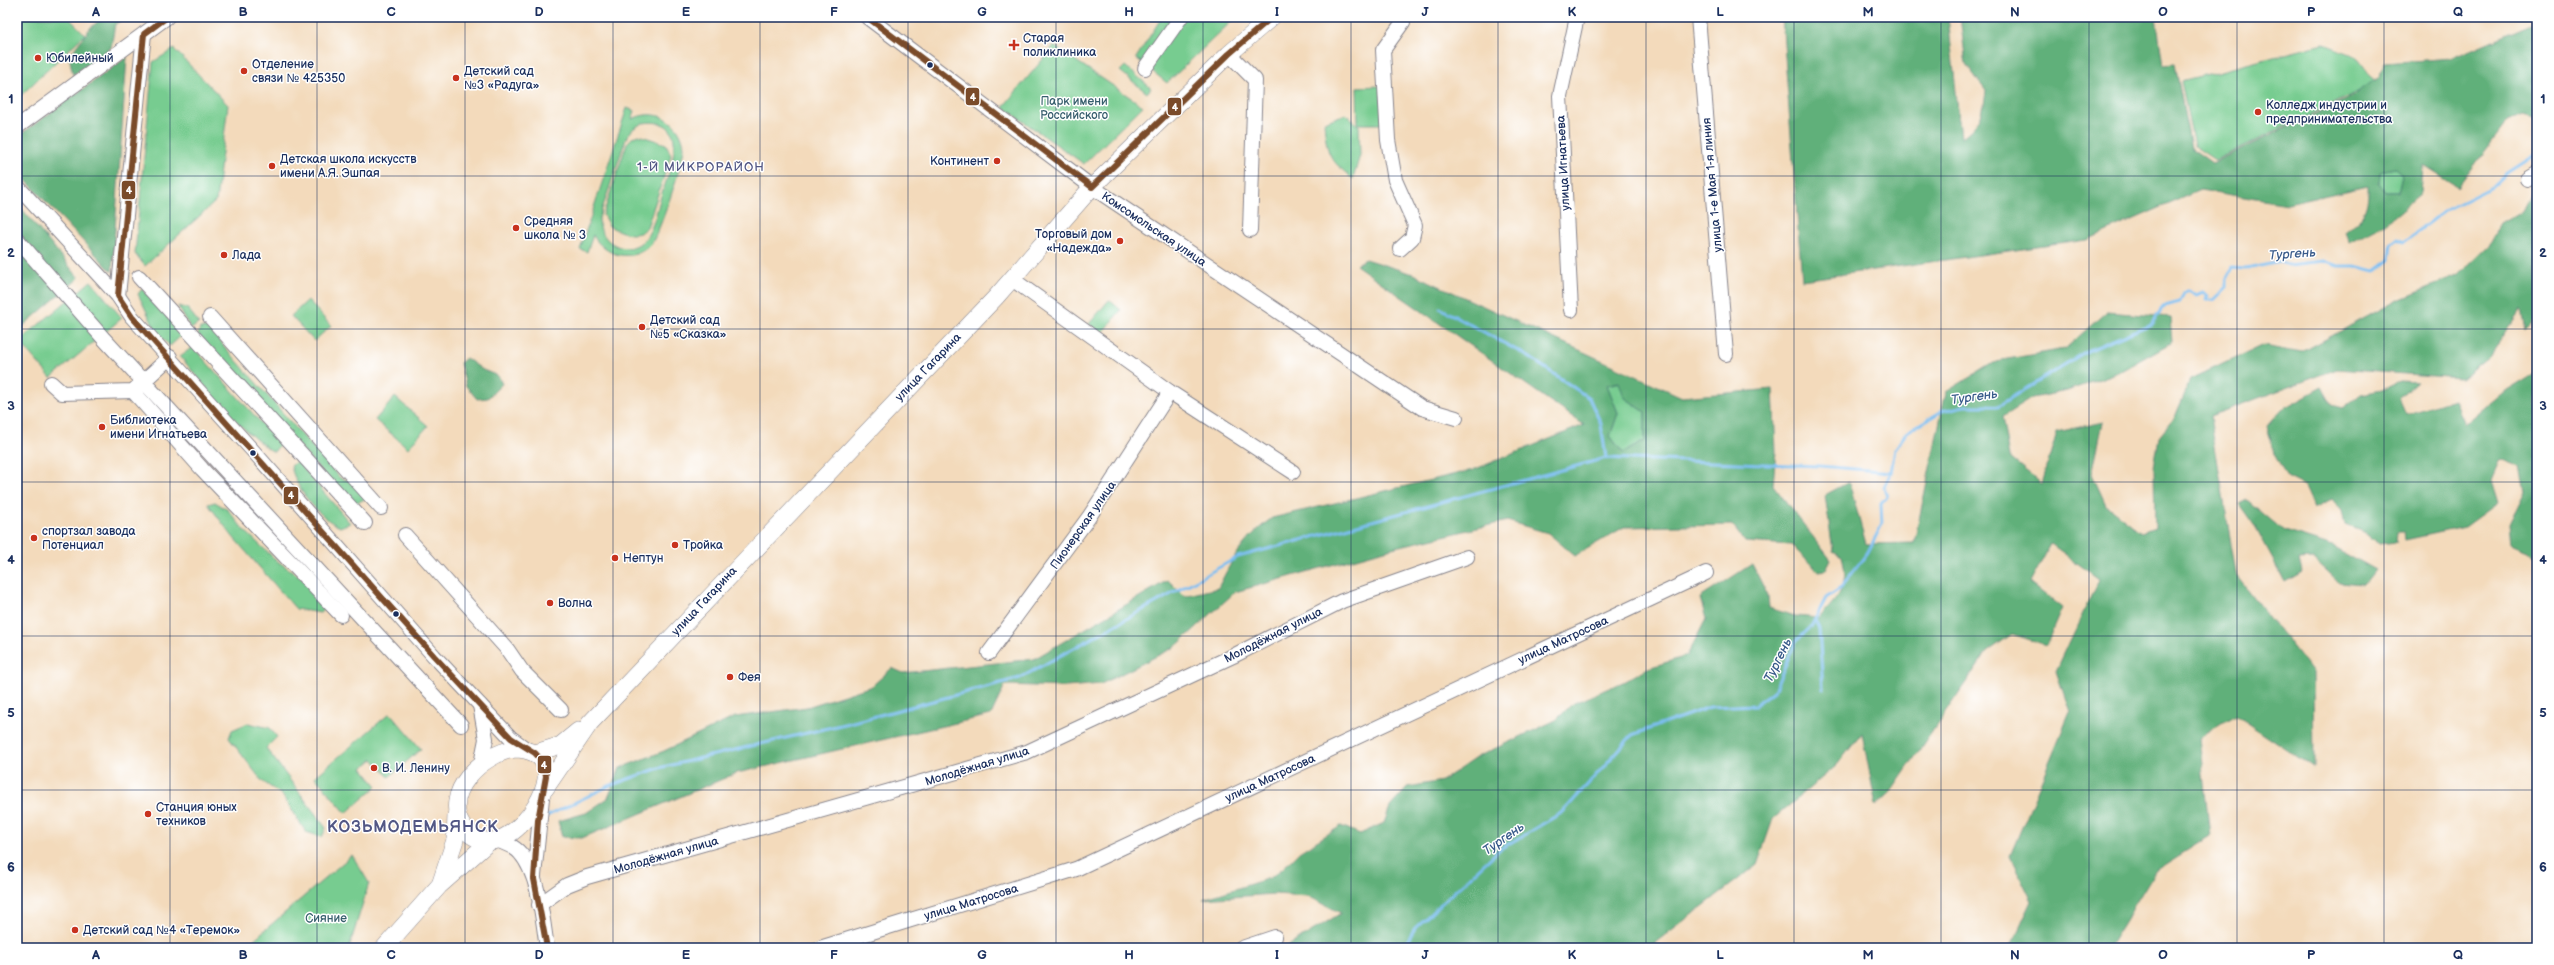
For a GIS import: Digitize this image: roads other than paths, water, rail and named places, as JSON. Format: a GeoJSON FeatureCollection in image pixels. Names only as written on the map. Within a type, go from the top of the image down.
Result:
{"type":"FeatureCollection","features":[{"type":"Feature","properties":{"kind":"main road","name":"улица Гагарина"},"geometry":{"type":"LineString","coordinates":[[530,751],[561,745],[590,723],[1012,279],[1092,187],[1229,54],[1272,17]]}},
{"type":"Feature","properties":{"kind":"main road","name":"улица Гагарина"},"geometry":{"type":"LineString","coordinates":[[544,792],[590,723]]}},
{"type":"Feature","properties":{"kind":"main road"},"geometry":{"type":"LineString","coordinates":[[384,948],[439,886],[493,841],[520,825],[544,792],[546,776],[544,763],[530,751],[498,752],[481,764],[469,776],[459,793],[456,812],[456,840],[452,856],[439,886]]}},
{"type":"Feature","properties":{"kind":"main road"},"geometry":{"type":"LineString","coordinates":[[456,812],[460,822],[471,835],[493,841]]}},
{"type":"Feature","properties":{"kind":"street"},"geometry":{"type":"LineString","coordinates":[[17,126],[167,17]]}},
{"type":"Feature","properties":{"kind":"street","name":"Комсомольская улица"},"geometry":{"type":"LineString","coordinates":[[867,17],[1092,187],[1422,408],[1456,418]]}},
{"type":"Feature","properties":{"kind":"street"},"geometry":{"type":"LineString","coordinates":[[1145,68],[1181,17]]}},
{"type":"Feature","properties":{"kind":"street"},"geometry":{"type":"LineString","coordinates":[[1400,249],[1412,238],[1415,225],[1395,180],[1388,140],[1383,50],[1403,22],[1402,17]]}},
{"type":"Feature","properties":{"kind":"street","name":"улица Игнатьева"},"geometry":{"type":"LineString","coordinates":[[1571,310],[1560,96],[1577,17]]}},
{"type":"Feature","properties":{"kind":"street","name":"улица 1-е Мая 1-я линия"},"geometry":{"type":"LineString","coordinates":[[1698,17],[1726,354]]}},
{"type":"Feature","properties":{"kind":"street"},"geometry":{"type":"LineString","coordinates":[[118,296],[144,34]]}},
{"type":"Feature","properties":{"kind":"street"},"geometry":{"type":"LineString","coordinates":[[1229,54],[1255,80],[1250,230]]}},
{"type":"Feature","properties":{"kind":"street"},"geometry":{"type":"LineString","coordinates":[[17,186],[118,296],[132,317],[170,357],[434,656],[480,704],[530,751]]}},
{"type":"Feature","properties":{"kind":"street"},"geometry":{"type":"LineString","coordinates":[[17,239],[138,387],[202,469],[341,615]]}},
{"type":"Feature","properties":{"kind":"street"},"geometry":{"type":"LineString","coordinates":[[139,277],[365,523]]}},
{"type":"Feature","properties":{"kind":"street"},"geometry":{"type":"LineString","coordinates":[[1012,279],[1170,392],[1293,472]]}},
{"type":"Feature","properties":{"kind":"street"},"geometry":{"type":"LineString","coordinates":[[210,317],[381,508]]}},
{"type":"Feature","properties":{"kind":"street"},"geometry":{"type":"LineString","coordinates":[[51,383],[62,393],[138,387],[170,357]]}},
{"type":"Feature","properties":{"kind":"street"},"geometry":{"type":"LineString","coordinates":[[138,387],[461,725]]}},
{"type":"Feature","properties":{"kind":"street","name":"Пионерская улица"},"geometry":{"type":"LineString","coordinates":[[989,653],[1089,517],[1170,392]]}},
{"type":"Feature","properties":{"kind":"street"},"geometry":{"type":"LineString","coordinates":[[405,535],[507,649],[522,671],[561,710]]}},
{"type":"Feature","properties":{"kind":"street","name":"Молодёжная улица"},"geometry":{"type":"LineString","coordinates":[[539,904],[567,885],[587,876],[1027,752],[1233,656],[1342,601],[1467,557]]}},
{"type":"Feature","properties":{"kind":"street","name":"улица Матросова"},"geometry":{"type":"LineString","coordinates":[[820,948],[1076,869],[1706,573]]}},
{"type":"Feature","properties":{"kind":"street"},"geometry":{"type":"LineString","coordinates":[[480,704],[486,739],[481,764]]}},
{"type":"Feature","properties":{"kind":"street","name":"улица Гагарина"},"geometry":{"type":"LineString","coordinates":[[544,792],[537,832],[534,879],[547,948]]}},
{"type":"Feature","properties":{"kind":"street","name":"улица Гагарина"},"geometry":{"type":"LineString","coordinates":[[493,841],[513,847],[521,853],[534,879]]}},
{"type":"Feature","properties":{"kind":"street"},"geometry":{"type":"LineString","coordinates":[[1242,948],[1275,936]]}},
{"type":"Feature","properties":{"kind":"waterway","name":"Тургень"},"geometry":{"type":"LineString","coordinates":[[1403,948],[1415,928],[1500,849],[1563,812],[1632,735],[1710,707],[1755,705],[1774,691],[1796,641],[1811,627],[1826,598],[1841,588],[1868,552],[1882,524],[1881,504],[1887,497],[1884,487],[1891,472],[1895,449],[1907,432],[1942,411],[1964,406],[1998,406],[2085,352],[2151,324],[2165,306],[2180,302],[2184,293],[2188,290],[2197,295],[2204,292],[2208,296],[2207,300],[2214,300],[2226,288],[2226,279],[2232,268],[2246,269],[2281,262],[2289,265],[2323,261],[2338,266],[2355,266],[2375,271],[2390,260],[2392,244],[2398,239],[2404,242],[2446,210],[2492,187],[2506,174],[2537,154]]}},
{"type":"Feature","properties":{"kind":"waterway"},"geometry":{"type":"LineString","coordinates":[[1440,308],[1529,357],[1589,398],[1601,424],[1606,458]]}},
{"type":"Feature","properties":{"kind":"waterway"},"geometry":{"type":"LineString","coordinates":[[547,816],[609,786],[659,768],[853,722],[1020,678],[1238,557],[1606,458],[1819,466],[1891,472]]}},
{"type":"Feature","properties":{"kind":"waterway"},"geometry":{"type":"LineString","coordinates":[[1815,620],[1819,629],[1823,689]]}},
{"type":"Feature","properties":{"kind":"place","name":"Старая поликлиника"},"geometry":{"type":"Point","coordinates":[1014,45]}},
{"type":"Feature","properties":{"kind":"place","name":"Юбилейный"},"geometry":{"type":"Point","coordinates":[38,58]}},
{"type":"Feature","properties":{"kind":"place","name":"Отделение связи № 425350"},"geometry":{"type":"Point","coordinates":[244,71]}},
{"type":"Feature","properties":{"kind":"place","name":"Детский сад №3 «Радуга»"},"geometry":{"type":"Point","coordinates":[456,78]}},
{"type":"Feature","properties":{"kind":"place","name":"Колледж индустрии и предпринимательства"},"geometry":{"type":"Point","coordinates":[2258,112]}},
{"type":"Feature","properties":{"kind":"place","name":"Континент"},"geometry":{"type":"Point","coordinates":[997,161]}},
{"type":"Feature","properties":{"kind":"place","name":"Детская школа искусств имени А.Я. Эшпая"},"geometry":{"type":"Point","coordinates":[272,166]}},
{"type":"Feature","properties":{"kind":"place","name":"Средняя школа № 3"},"geometry":{"type":"Point","coordinates":[516,228]}},
{"type":"Feature","properties":{"kind":"place","name":"Торговый дом «Надежда»"},"geometry":{"type":"Point","coordinates":[1120,241]}},
{"type":"Feature","properties":{"kind":"place","name":"Лада"},"geometry":{"type":"Point","coordinates":[224,255]}},
{"type":"Feature","properties":{"kind":"place","name":"Детский сад №5 «Сказка»"},"geometry":{"type":"Point","coordinates":[642,327]}},
{"type":"Feature","properties":{"kind":"place","name":"Библиотека имени Игнатьева"},"geometry":{"type":"Point","coordinates":[102,427]}},
{"type":"Feature","properties":{"kind":"place","name":"спортзал завода Потенциал"},"geometry":{"type":"Point","coordinates":[34,538]}},
{"type":"Feature","properties":{"kind":"place","name":"Тройка"},"geometry":{"type":"Point","coordinates":[675,545]}},
{"type":"Feature","properties":{"kind":"place","name":"Нептун"},"geometry":{"type":"Point","coordinates":[615,558]}},
{"type":"Feature","properties":{"kind":"place","name":"Волна"},"geometry":{"type":"Point","coordinates":[550,603]}},
{"type":"Feature","properties":{"kind":"place","name":"Фея"},"geometry":{"type":"Point","coordinates":[730,677]}},
{"type":"Feature","properties":{"kind":"place","name":"В. И. Ленину"},"geometry":{"type":"Point","coordinates":[374,768]}},
{"type":"Feature","properties":{"kind":"place","name":"Станция юных техников"},"geometry":{"type":"Point","coordinates":[148,814]}},
{"type":"Feature","properties":{"kind":"place","name":"Детский сад №4 «Теремок»"},"geometry":{"type":"Point","coordinates":[75,930]}},
{"type":"Feature","properties":{"kind":"district","name":"1-Й МИКРОРАЙОН"},"geometry":{"type":"Point","coordinates":[701,166]}},
{"type":"Feature","properties":{"kind":"district","name":"КОЗЬМОДЕМЬЯНСК"},"geometry":{"type":"Point","coordinates":[413,826]}},
{"type":"Feature","properties":{"kind":"park label","name":"Парк имени Российского"},"geometry":{"type":"Point","coordinates":[1074,108]}},
{"type":"Feature","properties":{"kind":"park label","name":"Сияние"},"geometry":{"type":"Point","coordinates":[326,918]}}]}
